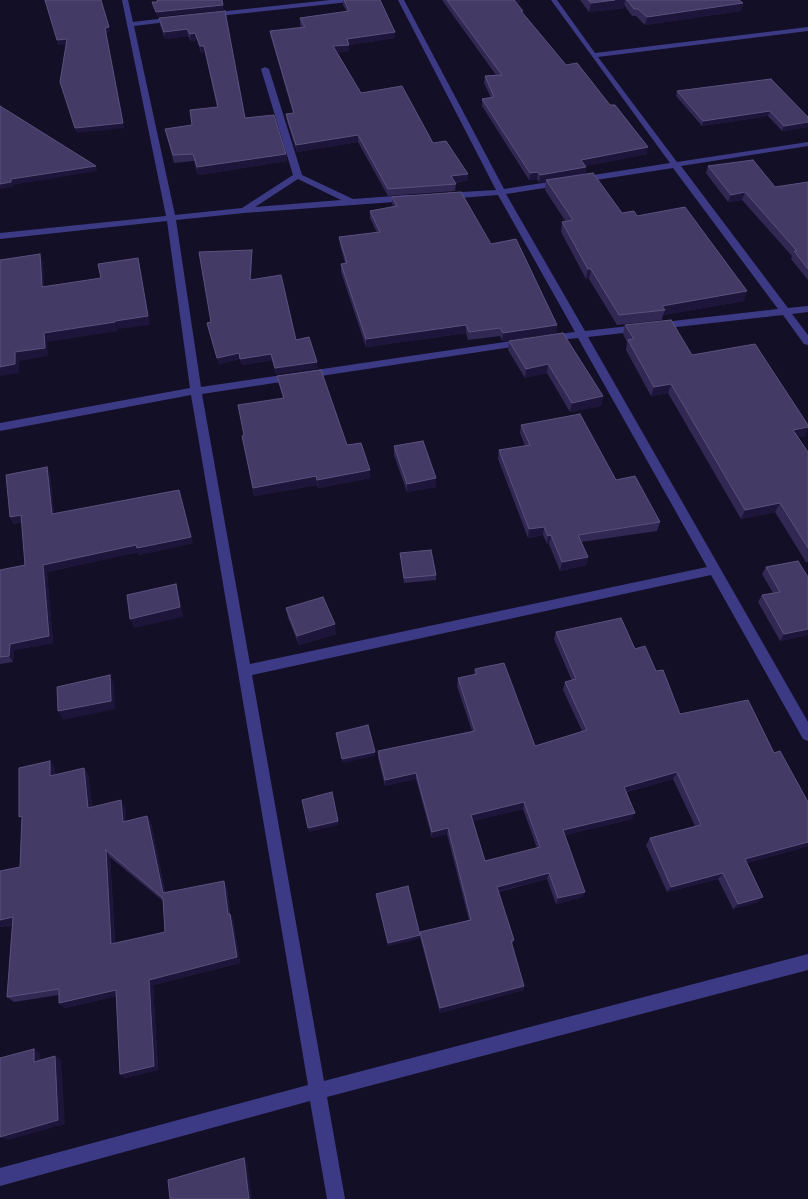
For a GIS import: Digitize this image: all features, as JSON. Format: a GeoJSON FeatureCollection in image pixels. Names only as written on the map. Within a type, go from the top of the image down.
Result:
{"type":"FeatureCollection","features":[{"type":"Feature","properties":{"kind":"street"},"geometry":{"type":"LineString","coordinates":[[125,0],[171,217],[196,391],[336,1199]]}},
{"type":"Feature","properties":{"kind":"street"},"geometry":{"type":"LineString","coordinates":[[196,16],[349,0]]}},
{"type":"Feature","properties":{"kind":"street"},"geometry":{"type":"LineString","coordinates":[[401,0],[501,192],[808,735]]}},
{"type":"Feature","properties":{"kind":"street"},"geometry":{"type":"LineString","coordinates":[[554,0],[593,56],[808,342]]}},
{"type":"Feature","properties":{"kind":"street"},"geometry":{"type":"LineString","coordinates":[[130,24],[187,18]]}},
{"type":"Feature","properties":{"kind":"street"},"geometry":{"type":"LineString","coordinates":[[593,56],[808,29]]}},
{"type":"Feature","properties":{"kind":"street"},"geometry":{"type":"LineString","coordinates":[[265,69],[298,176],[352,202]]}},
{"type":"Feature","properties":{"kind":"street"},"geometry":{"type":"LineString","coordinates":[[441,196],[501,192],[808,144]]}},
{"type":"Feature","properties":{"kind":"street"},"geometry":{"type":"LineString","coordinates":[[244,210],[298,176]]}},
{"type":"Feature","properties":{"kind":"street"},"geometry":{"type":"LineString","coordinates":[[0,236],[244,210],[421,198]]}},
{"type":"Feature","properties":{"kind":"street"},"geometry":{"type":"LineString","coordinates":[[0,427],[196,391],[537,340],[808,309]]}},
{"type":"Feature","properties":{"kind":"street"},"geometry":{"type":"LineString","coordinates":[[244,672],[714,570]]}},
{"type":"Feature","properties":{"kind":"street"},"geometry":{"type":"LineString","coordinates":[[0,1177],[317,1091],[808,962]]}},
{"type":"Feature","properties":{"kind":"building"},"geometry":{"type":"Polygon","coordinates":[[[45,0],[101,0],[109,27],[105,28],[123,123],[75,128],[60,82],[67,39],[57,40],[45,0]]]}},
{"type":"Feature","properties":{"kind":"building"},"geometry":{"type":"Polygon","coordinates":[[[157,0],[222,0],[223,5],[156,12],[152,2],[158,2],[157,0]]]}},
{"type":"Feature","properties":{"kind":"building"},"geometry":{"type":"Polygon","coordinates":[[[344,0],[380,0],[395,32],[347,39],[349,45],[333,46],[361,93],[402,86],[433,143],[446,141],[468,174],[451,176],[456,184],[388,189],[358,135],[296,145],[286,114],[294,113],[270,31],[305,27],[300,18],[349,11],[344,0]]]}},
{"type":"Feature","properties":{"kind":"building"},"geometry":{"type":"Polygon","coordinates":[[[447,0],[514,0],[566,65],[577,63],[610,105],[615,105],[648,147],[581,160],[586,167],[540,175],[538,172],[530,173],[482,99],[494,97],[485,76],[502,75],[447,0]]]}},
{"type":"Feature","properties":{"kind":"building"},"geometry":{"type":"Polygon","coordinates":[[[588,0],[615,0],[591,3],[588,0]]]}},
{"type":"Feature","properties":{"kind":"building"},"geometry":{"type":"Polygon","coordinates":[[[627,0],[739,0],[743,3],[647,17],[638,9],[634,9],[627,0]]]}},
{"type":"Feature","properties":{"kind":"building"},"geometry":{"type":"Polygon","coordinates":[[[225,11],[245,118],[274,115],[286,154],[197,167],[193,154],[173,155],[165,129],[192,125],[190,110],[218,107],[204,46],[200,46],[195,33],[190,34],[187,29],[164,32],[159,18],[225,11]]]}},
{"type":"Feature","properties":{"kind":"building"},"geometry":{"type":"Polygon","coordinates":[[[771,79],[808,117],[808,122],[784,126],[770,111],[703,121],[677,91],[771,79]]]}},
{"type":"Feature","properties":{"kind":"building"},"geometry":{"type":"Polygon","coordinates":[[[0,106],[96,166],[11,179],[11,182],[0,184],[0,106]]]}},
{"type":"Feature","properties":{"kind":"building"},"geometry":{"type":"Polygon","coordinates":[[[753,160],[775,187],[808,182],[808,269],[794,251],[797,251],[745,192],[731,195],[708,166],[753,160]]]}},
{"type":"Feature","properties":{"kind":"building"},"geometry":{"type":"Polygon","coordinates":[[[593,173],[622,213],[634,211],[637,216],[685,207],[747,291],[662,306],[665,310],[619,315],[591,269],[588,269],[562,222],[573,220],[546,180],[593,173]]]}},
{"type":"Feature","properties":{"kind":"building"},"geometry":{"type":"Polygon","coordinates":[[[461,192],[491,244],[516,239],[557,325],[503,333],[500,328],[469,332],[466,325],[366,339],[341,264],[347,263],[339,237],[380,232],[370,211],[397,206],[392,197],[461,192]]]}},
{"type":"Feature","properties":{"kind":"building"},"geometry":{"type":"Polygon","coordinates":[[[252,250],[250,280],[281,275],[296,340],[309,337],[317,362],[275,368],[271,354],[240,359],[239,353],[217,358],[207,323],[211,322],[199,252],[252,250]]]}},
{"type":"Feature","properties":{"kind":"building"},"geometry":{"type":"Polygon","coordinates":[[[40,254],[42,287],[101,278],[98,264],[138,258],[148,316],[44,333],[45,348],[15,352],[15,364],[0,367],[0,260],[40,254]]]}},
{"type":"Feature","properties":{"kind":"building"},"geometry":{"type":"Polygon","coordinates":[[[671,320],[692,355],[755,344],[808,425],[808,427],[793,430],[808,452],[808,548],[780,503],[745,510],[671,384],[654,387],[628,340],[634,339],[625,325],[671,320]]]}},
{"type":"Feature","properties":{"kind":"building"},"geometry":{"type":"Polygon","coordinates":[[[563,333],[603,396],[572,403],[548,364],[526,369],[509,341],[563,333]]]}},
{"type":"Feature","properties":{"kind":"building"},"geometry":{"type":"Polygon","coordinates":[[[321,370],[347,445],[361,443],[370,470],[317,480],[316,476],[253,488],[242,436],[244,435],[238,405],[284,398],[277,376],[321,370]]]}},
{"type":"Feature","properties":{"kind":"building"},"geometry":{"type":"Polygon","coordinates":[[[580,414],[616,480],[635,476],[660,522],[578,535],[588,557],[562,562],[551,535],[548,536],[544,527],[529,529],[499,450],[530,445],[521,425],[580,414]]]}},
{"type":"Feature","properties":{"kind":"building"},"geometry":{"type":"Polygon","coordinates":[[[423,441],[436,478],[407,484],[394,446],[423,441]]]}},
{"type":"Feature","properties":{"kind":"building"},"geometry":{"type":"Polygon","coordinates":[[[47,467],[52,514],[179,490],[191,537],[137,548],[136,545],[43,565],[49,636],[10,644],[9,656],[0,657],[0,570],[25,565],[21,515],[10,517],[6,475],[47,467]]]}},
{"type":"Feature","properties":{"kind":"building"},"geometry":{"type":"Polygon","coordinates":[[[431,550],[436,575],[404,578],[400,553],[431,550]]]}},
{"type":"Feature","properties":{"kind":"building"},"geometry":{"type":"Polygon","coordinates":[[[798,561],[808,577],[808,629],[784,634],[762,595],[780,592],[766,567],[798,561]]]}},
{"type":"Feature","properties":{"kind":"building"},"geometry":{"type":"Polygon","coordinates":[[[176,584],[180,607],[130,619],[127,595],[176,584]]]}},
{"type":"Feature","properties":{"kind":"building"},"geometry":{"type":"Polygon","coordinates":[[[323,597],[335,624],[297,636],[286,608],[323,597]]]}},
{"type":"Feature","properties":{"kind":"building"},"geometry":{"type":"Polygon","coordinates":[[[621,618],[635,649],[645,646],[656,671],[663,670],[680,714],[748,700],[774,753],[780,751],[808,802],[808,842],[745,859],[763,897],[738,904],[723,873],[671,887],[650,838],[701,825],[677,772],[624,787],[635,813],[563,830],[585,892],[558,898],[549,873],[497,887],[514,940],[511,941],[524,986],[440,1008],[420,932],[471,920],[448,828],[432,832],[416,773],[385,780],[378,751],[475,731],[458,678],[477,674],[475,669],[504,663],[535,746],[587,730],[565,682],[576,679],[556,632],[621,618]],[[524,802],[471,815],[485,861],[540,847],[524,802]]]}},
{"type":"Feature","properties":{"kind":"building"},"geometry":{"type":"Polygon","coordinates":[[[110,675],[111,701],[58,711],[57,687],[110,675]]]}},
{"type":"Feature","properties":{"kind":"building"},"geometry":{"type":"Polygon","coordinates":[[[368,725],[375,752],[342,759],[336,733],[368,725]]]}},
{"type":"Feature","properties":{"kind":"building"},"geometry":{"type":"Polygon","coordinates":[[[50,761],[50,776],[84,768],[88,808],[121,800],[123,822],[147,816],[163,893],[224,881],[228,914],[230,914],[237,957],[149,980],[154,1066],[120,1074],[116,990],[59,1003],[59,989],[7,997],[13,917],[0,920],[0,871],[20,867],[22,816],[19,817],[19,768],[50,761]],[[106,850],[111,944],[165,932],[163,898],[106,850]]]}},
{"type":"Feature","properties":{"kind":"building"},"geometry":{"type":"Polygon","coordinates":[[[332,792],[338,821],[308,828],[302,800],[332,792]]]}},
{"type":"Feature","properties":{"kind":"building"},"geometry":{"type":"Polygon","coordinates":[[[408,886],[420,935],[388,943],[376,894],[408,886]]]}},
{"type":"Feature","properties":{"kind":"building"},"geometry":{"type":"Polygon","coordinates":[[[34,1049],[34,1062],[55,1056],[58,1120],[0,1137],[0,1058],[34,1049]]]}},
{"type":"Feature","properties":{"kind":"building"},"geometry":{"type":"Polygon","coordinates":[[[244,1158],[249,1199],[170,1199],[168,1180],[244,1158]]]}}]}
